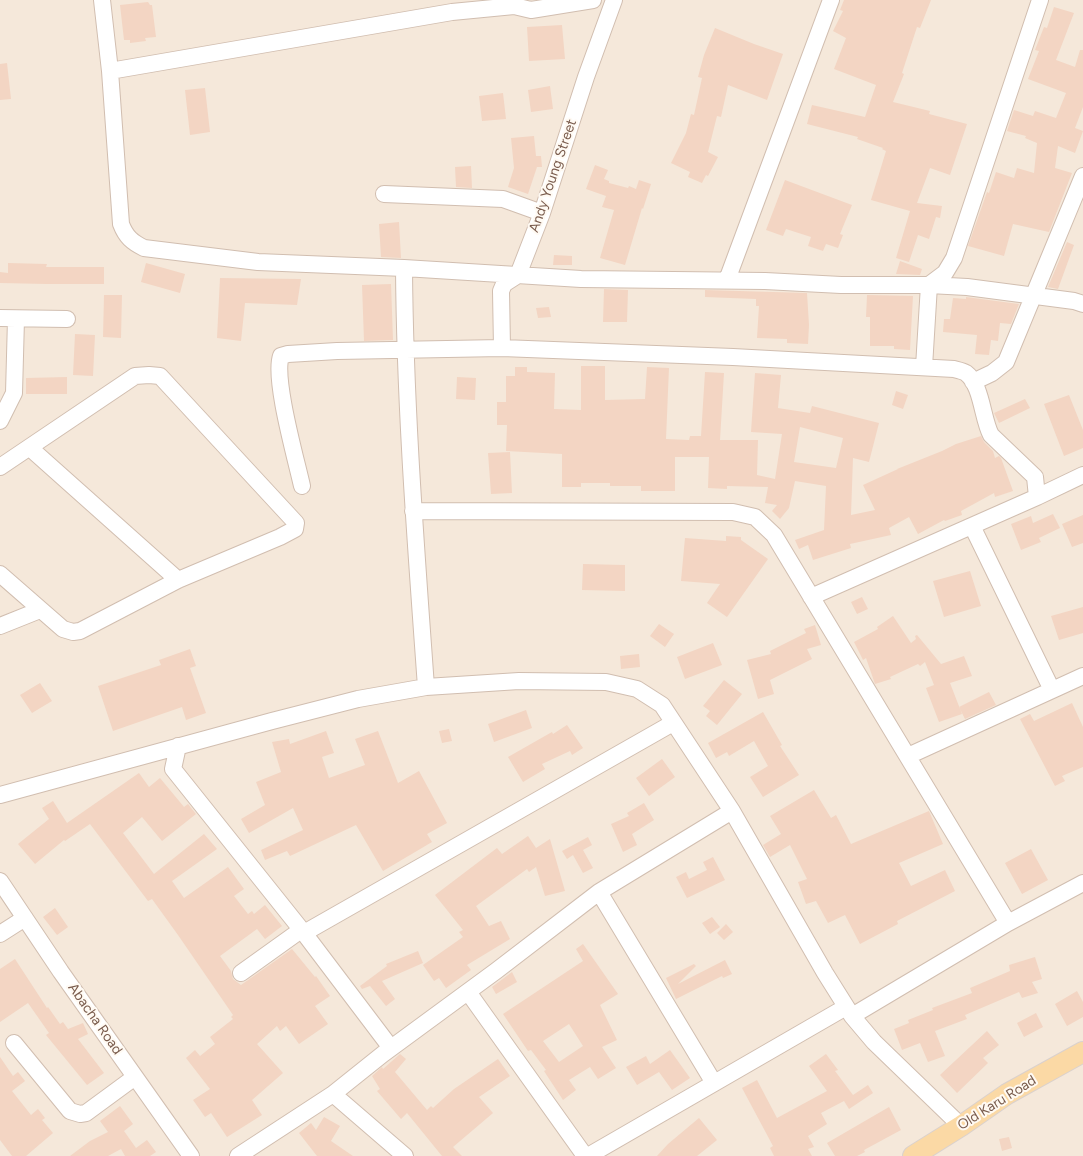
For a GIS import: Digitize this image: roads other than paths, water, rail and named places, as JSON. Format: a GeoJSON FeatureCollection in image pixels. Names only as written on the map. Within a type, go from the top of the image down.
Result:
{"type":"FeatureCollection","features":[{"type":"Feature","properties":{"kind":"main road","name":"Old Karu Road"},"geometry":{"type":"LineString","coordinates":[[913,1156],[1007,1094],[1083,1052]]}},
{"type":"Feature","properties":{"kind":"street"},"geometry":{"type":"LineString","coordinates":[[102,0],[110,71],[121,224],[124,234],[132,242],[144,248],[258,262],[404,268],[581,279],[727,280],[841,285],[967,287],[1083,304]]}},
{"type":"Feature","properties":{"kind":"street"},"geometry":{"type":"LineString","coordinates":[[110,71],[452,12],[514,6],[531,10],[593,0]]}},
{"type":"Feature","properties":{"kind":"street","name":"Andy Young Street"},"geometry":{"type":"LineString","coordinates":[[502,348],[501,291],[504,284],[518,275],[542,213],[586,78],[614,0]]}},
{"type":"Feature","properties":{"kind":"street"},"geometry":{"type":"LineString","coordinates":[[727,280],[831,0]]}},
{"type":"Feature","properties":{"kind":"street"},"geometry":{"type":"LineString","coordinates":[[924,367],[930,285],[945,273],[954,258],[1040,0]]}},
{"type":"Feature","properties":{"kind":"street"},"geometry":{"type":"LineString","coordinates":[[973,382],[992,373],[1006,362],[1083,177]]}},
{"type":"Feature","properties":{"kind":"street"},"geometry":{"type":"LineString","coordinates":[[384,194],[503,199],[542,213]]}},
{"type":"Feature","properties":{"kind":"street"},"geometry":{"type":"LineString","coordinates":[[404,268],[404,349],[413,511],[426,687]]}},
{"type":"Feature","properties":{"kind":"street"},"geometry":{"type":"LineString","coordinates":[[0,421],[14,393],[8,318],[67,319]]}},
{"type":"Feature","properties":{"kind":"street"},"geometry":{"type":"LineString","coordinates":[[302,486],[279,381],[278,363],[280,356],[288,354],[404,349],[502,348],[733,357],[954,369],[966,373],[973,382],[991,435],[1034,477],[1037,497]]}},
{"type":"Feature","properties":{"kind":"street"},"geometry":{"type":"LineString","coordinates":[[0,467],[135,376],[160,376],[296,523],[295,529],[280,537],[178,580],[80,631],[73,632],[63,629],[0,574]]}},
{"type":"Feature","properties":{"kind":"street"},"geometry":{"type":"LineString","coordinates":[[30,448],[178,580]]}},
{"type":"Feature","properties":{"kind":"street"},"geometry":{"type":"LineString","coordinates":[[811,597],[1083,475]]}},
{"type":"Feature","properties":{"kind":"street"},"geometry":{"type":"LineString","coordinates":[[413,511],[733,512],[755,517],[774,535],[1008,923]]}},
{"type":"Feature","properties":{"kind":"street"},"geometry":{"type":"LineString","coordinates":[[972,526],[1052,690]]}},
{"type":"Feature","properties":{"kind":"street"},"geometry":{"type":"LineString","coordinates":[[0,626],[40,610]]}},
{"type":"Feature","properties":{"kind":"street"},"geometry":{"type":"LineString","coordinates":[[908,756],[1083,676]]}},
{"type":"Feature","properties":{"kind":"street"},"geometry":{"type":"LineString","coordinates":[[0,795],[358,699],[426,687],[519,682],[606,682],[637,689],[662,705],[732,811],[825,973],[849,1011],[874,1042],[961,1126]]}},
{"type":"Feature","properties":{"kind":"street"},"geometry":{"type":"LineString","coordinates":[[241,973],[302,932],[673,723]]}},
{"type":"Feature","properties":{"kind":"street"},"geometry":{"type":"LineString","coordinates":[[173,769],[178,746]]}},
{"type":"Feature","properties":{"kind":"street"},"geometry":{"type":"LineString","coordinates":[[143,756],[173,769],[302,932],[390,1048]]}},
{"type":"Feature","properties":{"kind":"street"},"geometry":{"type":"LineString","coordinates":[[238,1156],[333,1094],[390,1048],[468,992],[600,892],[732,811]]}},
{"type":"Feature","properties":{"kind":"street","name":"Abacha Road"},"geometry":{"type":"LineString","coordinates":[[0,880],[191,1156]]}},
{"type":"Feature","properties":{"kind":"street"},"geometry":{"type":"LineString","coordinates":[[468,992],[586,1156],[714,1083],[1083,883]]}},
{"type":"Feature","properties":{"kind":"street"},"geometry":{"type":"LineString","coordinates":[[600,892],[714,1083]]}},
{"type":"Feature","properties":{"kind":"street"},"geometry":{"type":"LineString","coordinates":[[0,934],[25,918]]}},
{"type":"Feature","properties":{"kind":"street"},"geometry":{"type":"LineString","coordinates":[[14,1043],[70,1111],[80,1114],[86,1113],[135,1077]]}},
{"type":"Feature","properties":{"kind":"street"},"geometry":{"type":"LineString","coordinates":[[333,1094],[405,1156]]}}]}
